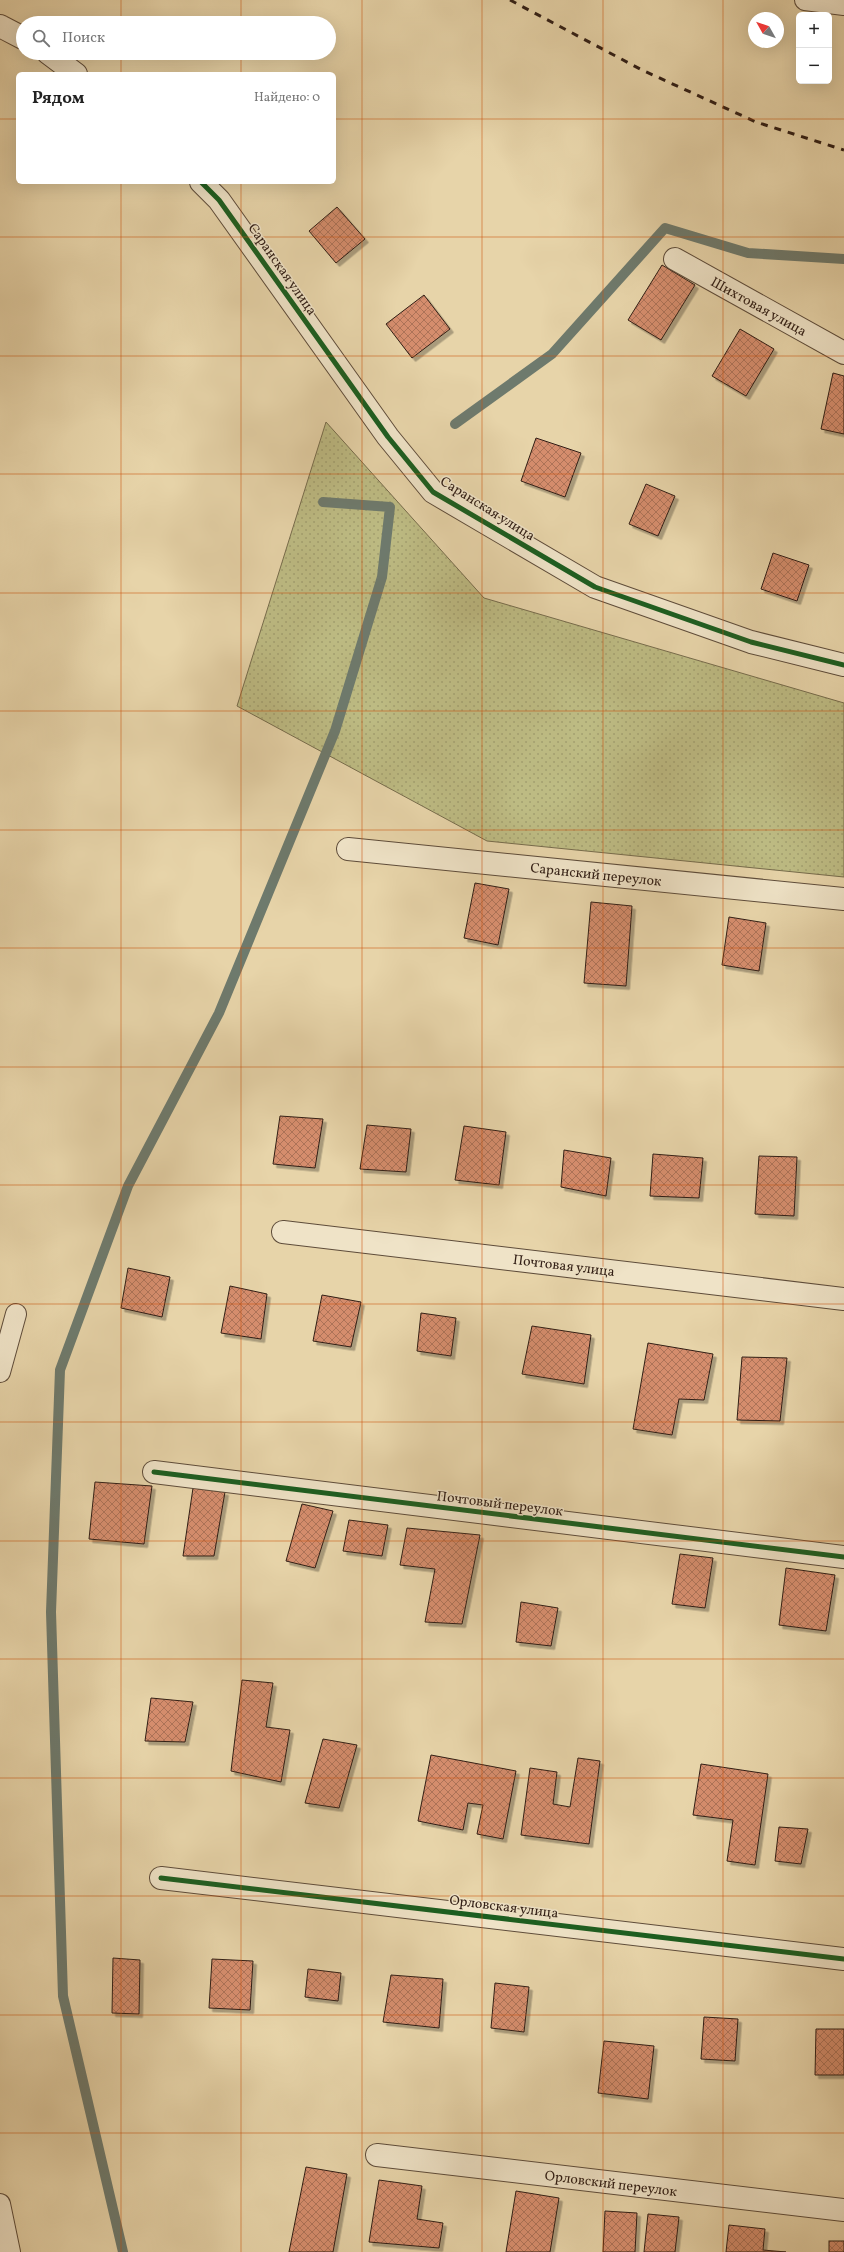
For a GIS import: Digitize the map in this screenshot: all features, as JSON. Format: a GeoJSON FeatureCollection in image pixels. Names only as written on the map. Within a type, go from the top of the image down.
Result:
{"type":"FeatureCollection","features":[{"type":"Feature","properties":{"kind":"street"},"geometry":{"type":"LineString","coordinates":[[0,26],[16,34]]}},
{"type":"Feature","properties":{"kind":"street"},"geometry":{"type":"LineString","coordinates":[[57,60],[73,72]]}},
{"type":"Feature","properties":{"kind":"street","name":"Саранская улица"},"geometry":{"type":"LineString","coordinates":[[203,184],[219,200],[388,437],[433,492],[595,587],[751,642],[844,665]]}},
{"type":"Feature","properties":{"kind":"street","name":"Шихтовая улица"},"geometry":{"type":"LineString","coordinates":[[675,259],[844,353]]}},
{"type":"Feature","properties":{"kind":"street","name":"Саранский переулок"},"geometry":{"type":"LineString","coordinates":[[348,849],[844,900]]}},
{"type":"Feature","properties":{"kind":"street","name":"Почтовая улица"},"geometry":{"type":"LineString","coordinates":[[283,1232],[844,1299]]}},
{"type":"Feature","properties":{"kind":"street","name":"Почтовый переулок"},"geometry":{"type":"LineString","coordinates":[[154,1472],[844,1557]]}},
{"type":"Feature","properties":{"kind":"street","name":"Орловская улица"},"geometry":{"type":"LineString","coordinates":[[161,1878],[844,1959]]}},
{"type":"Feature","properties":{"kind":"street","name":"Орловский переулок"},"geometry":{"type":"LineString","coordinates":[[377,2155],[844,2210]]}},
{"type":"Feature","properties":{"kind":"lane"},"geometry":{"type":"LineString","coordinates":[[805,0],[844,5]]}},
{"type":"Feature","properties":{"kind":"lane"},"geometry":{"type":"LineString","coordinates":[[0,1372],[16,1314]]}},
{"type":"Feature","properties":{"kind":"lane"},"geometry":{"type":"LineString","coordinates":[[0,2204],[10,2252]]}},
{"type":"Feature","properties":{"kind":"shaded area"},"geometry":{"type":"Polygon","coordinates":[[[326,422],[484,598],[844,703],[844,877],[487,841],[237,706],[326,422]]]}},
{"type":"Feature","properties":{"kind":"building"},"geometry":{"type":"Polygon","coordinates":[[[337,207],[365,239],[336,263],[309,231],[337,207]]]}},
{"type":"Feature","properties":{"kind":"building"},"geometry":{"type":"Polygon","coordinates":[[[662,265],[695,285],[661,340],[628,320],[662,265]]]}},
{"type":"Feature","properties":{"kind":"building"},"geometry":{"type":"Polygon","coordinates":[[[424,295],[450,329],[412,358],[386,324],[424,295]]]}},
{"type":"Feature","properties":{"kind":"building"},"geometry":{"type":"Polygon","coordinates":[[[740,329],[774,349],[746,396],[712,376],[740,329]]]}},
{"type":"Feature","properties":{"kind":"building"},"geometry":{"type":"Polygon","coordinates":[[[833,373],[844,376],[844,434],[821,429],[833,373]]]}},
{"type":"Feature","properties":{"kind":"building"},"geometry":{"type":"Polygon","coordinates":[[[536,438],[581,453],[565,497],[521,481],[536,438]]]}},
{"type":"Feature","properties":{"kind":"building"},"geometry":{"type":"Polygon","coordinates":[[[646,484],[675,496],[658,536],[629,524],[646,484]]]}},
{"type":"Feature","properties":{"kind":"building"},"geometry":{"type":"Polygon","coordinates":[[[773,553],[809,565],[797,601],[761,589],[773,553]]]}},
{"type":"Feature","properties":{"kind":"building"},"geometry":{"type":"Polygon","coordinates":[[[475,883],[509,889],[498,945],[464,938],[475,883]]]}},
{"type":"Feature","properties":{"kind":"building"},"geometry":{"type":"Polygon","coordinates":[[[591,902],[632,906],[626,986],[584,983],[591,902]]]}},
{"type":"Feature","properties":{"kind":"building"},"geometry":{"type":"Polygon","coordinates":[[[729,917],[766,923],[759,971],[722,965],[729,917]]]}},
{"type":"Feature","properties":{"kind":"building"},"geometry":{"type":"Polygon","coordinates":[[[280,1116],[323,1119],[315,1168],[273,1164],[280,1116]]]}},
{"type":"Feature","properties":{"kind":"building"},"geometry":{"type":"Polygon","coordinates":[[[367,1125],[411,1129],[406,1172],[360,1169],[367,1125]]]}},
{"type":"Feature","properties":{"kind":"building"},"geometry":{"type":"Polygon","coordinates":[[[464,1126],[506,1132],[499,1185],[455,1180],[464,1126]]]}},
{"type":"Feature","properties":{"kind":"building"},"geometry":{"type":"Polygon","coordinates":[[[564,1150],[611,1158],[606,1196],[561,1187],[564,1150]]]}},
{"type":"Feature","properties":{"kind":"building"},"geometry":{"type":"Polygon","coordinates":[[[653,1154],[703,1158],[699,1198],[650,1196],[653,1154]]]}},
{"type":"Feature","properties":{"kind":"building"},"geometry":{"type":"Polygon","coordinates":[[[759,1156],[797,1157],[794,1216],[755,1214],[759,1156]]]}},
{"type":"Feature","properties":{"kind":"building"},"geometry":{"type":"Polygon","coordinates":[[[128,1268],[170,1277],[162,1317],[121,1308],[128,1268]]]}},
{"type":"Feature","properties":{"kind":"building"},"geometry":{"type":"Polygon","coordinates":[[[230,1286],[267,1294],[261,1339],[221,1333],[230,1286]]]}},
{"type":"Feature","properties":{"kind":"building"},"geometry":{"type":"Polygon","coordinates":[[[322,1295],[361,1302],[351,1347],[313,1341],[322,1295]]]}},
{"type":"Feature","properties":{"kind":"building"},"geometry":{"type":"Polygon","coordinates":[[[421,1313],[456,1318],[451,1356],[417,1351],[421,1313]]]}},
{"type":"Feature","properties":{"kind":"building"},"geometry":{"type":"Polygon","coordinates":[[[532,1326],[591,1335],[584,1384],[522,1374],[532,1326]]]}},
{"type":"Feature","properties":{"kind":"building"},"geometry":{"type":"Polygon","coordinates":[[[648,1343],[713,1354],[704,1400],[679,1399],[672,1435],[633,1429],[648,1343]]]}},
{"type":"Feature","properties":{"kind":"building"},"geometry":{"type":"Polygon","coordinates":[[[742,1357],[787,1358],[780,1421],[737,1420],[742,1357]]]}},
{"type":"Feature","properties":{"kind":"building"},"geometry":{"type":"Polygon","coordinates":[[[95,1482],[152,1486],[144,1544],[89,1539],[95,1482]]]}},
{"type":"Feature","properties":{"kind":"building"},"geometry":{"type":"Polygon","coordinates":[[[193,1488],[225,1492],[214,1556],[183,1556],[193,1488]]]}},
{"type":"Feature","properties":{"kind":"building"},"geometry":{"type":"Polygon","coordinates":[[[302,1504],[333,1511],[315,1568],[286,1561],[302,1504]]]}},
{"type":"Feature","properties":{"kind":"building"},"geometry":{"type":"Polygon","coordinates":[[[349,1520],[388,1525],[382,1556],[343,1551],[349,1520]]]}},
{"type":"Feature","properties":{"kind":"building"},"geometry":{"type":"Polygon","coordinates":[[[407,1528],[480,1535],[462,1624],[425,1622],[435,1569],[400,1565],[407,1528]]]}},
{"type":"Feature","properties":{"kind":"building"},"geometry":{"type":"Polygon","coordinates":[[[680,1554],[713,1558],[705,1608],[672,1604],[680,1554]]]}},
{"type":"Feature","properties":{"kind":"building"},"geometry":{"type":"Polygon","coordinates":[[[786,1568],[835,1575],[826,1631],[779,1625],[786,1568]]]}},
{"type":"Feature","properties":{"kind":"building"},"geometry":{"type":"Polygon","coordinates":[[[521,1602],[558,1608],[551,1646],[516,1642],[521,1602]]]}},
{"type":"Feature","properties":{"kind":"building"},"geometry":{"type":"Polygon","coordinates":[[[242,1680],[273,1683],[266,1727],[290,1730],[281,1782],[231,1771],[242,1680]]]}},
{"type":"Feature","properties":{"kind":"building"},"geometry":{"type":"Polygon","coordinates":[[[151,1698],[193,1702],[185,1742],[145,1741],[151,1698]]]}},
{"type":"Feature","properties":{"kind":"building"},"geometry":{"type":"Polygon","coordinates":[[[323,1739],[357,1745],[339,1808],[305,1803],[323,1739]]]}},
{"type":"Feature","properties":{"kind":"building"},"geometry":{"type":"Polygon","coordinates":[[[431,1755],[516,1771],[503,1839],[477,1834],[483,1805],[468,1803],[463,1830],[418,1821],[431,1755]]]}},
{"type":"Feature","properties":{"kind":"building"},"geometry":{"type":"Polygon","coordinates":[[[578,1758],[600,1761],[589,1844],[521,1835],[530,1768],[557,1772],[553,1804],[570,1807],[578,1758]]]}},
{"type":"Feature","properties":{"kind":"building"},"geometry":{"type":"Polygon","coordinates":[[[701,1764],[768,1774],[755,1865],[727,1861],[733,1820],[693,1815],[701,1764]]]}},
{"type":"Feature","properties":{"kind":"building"},"geometry":{"type":"Polygon","coordinates":[[[779,1827],[808,1829],[801,1864],[775,1861],[779,1827]]]}},
{"type":"Feature","properties":{"kind":"building"},"geometry":{"type":"Polygon","coordinates":[[[113,1958],[140,1960],[139,2014],[112,2013],[113,1958]]]}},
{"type":"Feature","properties":{"kind":"building"},"geometry":{"type":"Polygon","coordinates":[[[212,1959],[253,1961],[250,2010],[209,2008],[212,1959]]]}},
{"type":"Feature","properties":{"kind":"building"},"geometry":{"type":"Polygon","coordinates":[[[308,1969],[341,1973],[338,2001],[305,1997],[308,1969]]]}},
{"type":"Feature","properties":{"kind":"building"},"geometry":{"type":"Polygon","coordinates":[[[391,1975],[443,1979],[439,2028],[383,2022],[391,1975]]]}},
{"type":"Feature","properties":{"kind":"building"},"geometry":{"type":"Polygon","coordinates":[[[495,1983],[529,1987],[524,2032],[491,2028],[495,1983]]]}},
{"type":"Feature","properties":{"kind":"building"},"geometry":{"type":"Polygon","coordinates":[[[704,2017],[738,2019],[735,2061],[701,2059],[704,2017]]]}},
{"type":"Feature","properties":{"kind":"building"},"geometry":{"type":"Polygon","coordinates":[[[816,2029],[844,2029],[844,2075],[815,2075],[816,2029]]]}},
{"type":"Feature","properties":{"kind":"building"},"geometry":{"type":"Polygon","coordinates":[[[604,2041],[654,2046],[648,2099],[598,2093],[604,2041]]]}},
{"type":"Feature","properties":{"kind":"building"},"geometry":{"type":"Polygon","coordinates":[[[306,2167],[347,2174],[333,2252],[289,2252],[306,2167]]]}},
{"type":"Feature","properties":{"kind":"building"},"geometry":{"type":"Polygon","coordinates":[[[379,2180],[422,2186],[417,2219],[443,2223],[439,2248],[369,2242],[379,2180]]]}},
{"type":"Feature","properties":{"kind":"building"},"geometry":{"type":"Polygon","coordinates":[[[516,2191],[559,2198],[550,2252],[506,2252],[516,2191]]]}},
{"type":"Feature","properties":{"kind":"building"},"geometry":{"type":"Polygon","coordinates":[[[605,2211],[637,2213],[635,2252],[603,2252],[605,2211]]]}},
{"type":"Feature","properties":{"kind":"building"},"geometry":{"type":"Polygon","coordinates":[[[648,2214],[679,2217],[675,2252],[644,2252],[648,2214]]]}},
{"type":"Feature","properties":{"kind":"building"},"geometry":{"type":"Polygon","coordinates":[[[729,2225],[765,2229],[763,2250],[786,2252],[726,2252],[729,2225]]]}},
{"type":"Feature","properties":{"kind":"building"},"geometry":{"type":"Polygon","coordinates":[[[829,2241],[844,2241],[844,2252],[829,2252],[829,2241]]]}},
{"type":"Feature","properties":{"kind":"waterway"},"geometry":{"type":"LineString","coordinates":[[455,424],[552,354],[665,228],[748,253],[844,259]]}},
{"type":"Feature","properties":{"kind":"waterway"},"geometry":{"type":"LineString","coordinates":[[123,2252],[63,1996],[51,1612],[60,1370],[128,1186],[219,1013],[335,731],[382,577],[390,507],[323,502]]}},
{"type":"Feature","properties":{"kind":"railway"},"geometry":{"type":"LineString","coordinates":[[510,0],[642,70],[756,122],[844,150]]}},
{"type":"Feature","properties":{"kind":"cycle path"},"geometry":{"type":"LineString","coordinates":[[203,184],[219,200],[388,437],[433,492],[595,587],[751,642],[844,665]]}},
{"type":"Feature","properties":{"kind":"cycle path"},"geometry":{"type":"LineString","coordinates":[[154,1472],[844,1557]]}},
{"type":"Feature","properties":{"kind":"cycle path"},"geometry":{"type":"LineString","coordinates":[[161,1878],[844,1959]]}}]}
